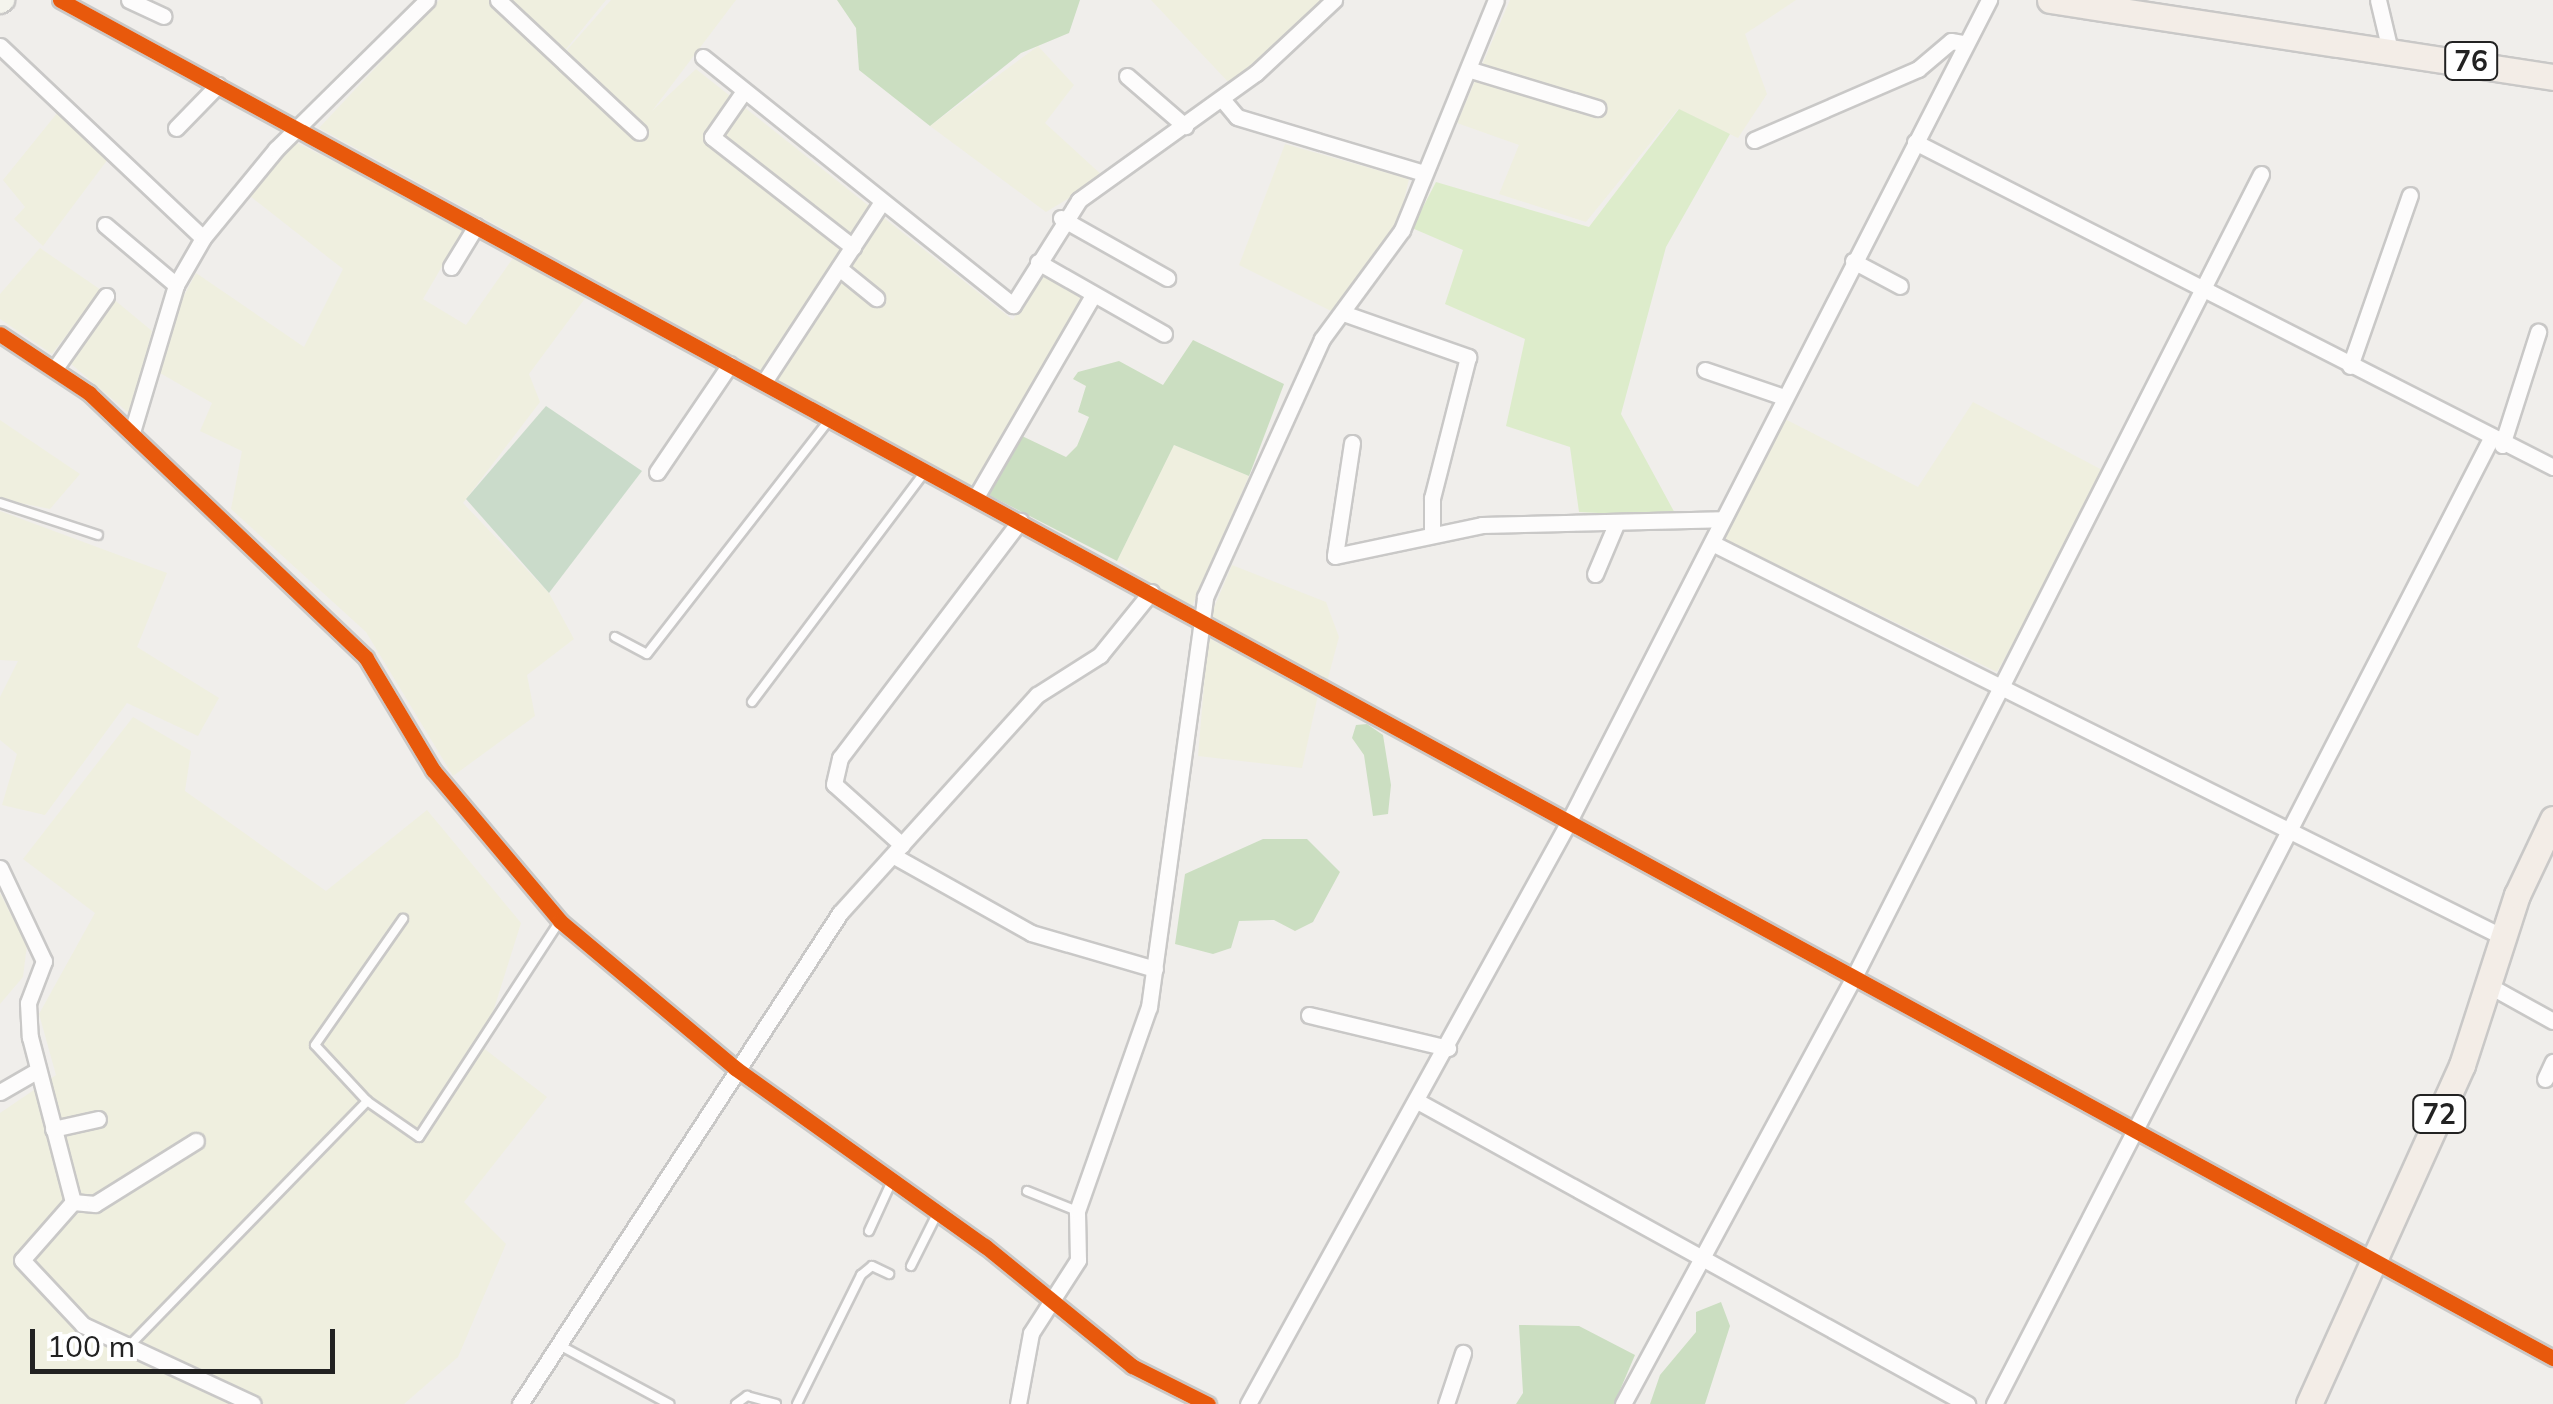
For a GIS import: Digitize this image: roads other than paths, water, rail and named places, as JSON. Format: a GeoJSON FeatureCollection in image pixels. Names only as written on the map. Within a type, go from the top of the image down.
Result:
{"type":"FeatureCollection","features":[{"type":"Feature","properties":{"kind":"main road","name":"76"},"geometry":{"type":"LineString","coordinates":[[2050,0],[2389,46],[2553,77]]}},
{"type":"Feature","properties":{"kind":"main road","name":"72"},"geometry":{"type":"LineString","coordinates":[[2309,1404],[2373,1260],[2488,986],[2503,937],[2550,832]]}},
{"type":"Feature","properties":{"kind":"street"},"geometry":{"type":"LineString","coordinates":[[60,0],[1151,592],[1200,623],[1567,825],[1855,975],[2553,1358]]}},
{"type":"Feature","properties":{"kind":"street"},"geometry":{"type":"LineString","coordinates":[[129,0],[163,16]]}},
{"type":"Feature","properties":{"kind":"street"},"geometry":{"type":"LineString","coordinates":[[132,432],[176,284],[203,238],[296,128],[427,0]]}},
{"type":"Feature","properties":{"kind":"street"},"geometry":{"type":"LineString","coordinates":[[498,0],[639,132]]}},
{"type":"Feature","properties":{"kind":"street"},"geometry":{"type":"LineString","coordinates":[[703,57],[880,205],[1013,305],[1061,218],[1222,99],[1334,0]]}},
{"type":"Feature","properties":{"kind":"street"},"geometry":{"type":"LineString","coordinates":[[1018,1404],[1031,1333],[1078,1260],[1077,1211],[1155,968],[1200,623],[1322,339],[1384,262],[1471,70],[1496,0]]}},
{"type":"Feature","properties":{"kind":"street"},"geometry":{"type":"LineString","coordinates":[[1248,1404],[1420,1102],[1567,825],[1714,544],[1722,520],[1784,396],[1988,0]]}},
{"type":"Feature","properties":{"kind":"street"},"geometry":{"type":"LineString","coordinates":[[2378,0],[2389,46]]}},
{"type":"Feature","properties":{"kind":"street"},"geometry":{"type":"LineString","coordinates":[[1754,140],[1918,69],[1951,41],[1964,43]]}},
{"type":"Feature","properties":{"kind":"street"},"geometry":{"type":"LineString","coordinates":[[0,46],[203,238]]}},
{"type":"Feature","properties":{"kind":"street"},"geometry":{"type":"LineString","coordinates":[[1471,70],[1597,108]]}},
{"type":"Feature","properties":{"kind":"street"},"geometry":{"type":"LineString","coordinates":[[1127,76],[1186,126]]}},
{"type":"Feature","properties":{"kind":"street"},"geometry":{"type":"LineString","coordinates":[[176,128],[218,86]]}},
{"type":"Feature","properties":{"kind":"street"},"geometry":{"type":"LineString","coordinates":[[744,91],[712,137],[853,247]]}},
{"type":"Feature","properties":{"kind":"street"},"geometry":{"type":"LineString","coordinates":[[1222,99],[1237,117],[1424,172]]}},
{"type":"Feature","properties":{"kind":"street"},"geometry":{"type":"LineString","coordinates":[[1915,142],[2496,442],[2553,467]]}},
{"type":"Feature","properties":{"kind":"street"},"geometry":{"type":"LineString","coordinates":[[1624,1404],[1855,975],[2261,174]]}},
{"type":"Feature","properties":{"kind":"street"},"geometry":{"type":"LineString","coordinates":[[2350,366],[2410,195]]}},
{"type":"Feature","properties":{"kind":"street"},"geometry":{"type":"LineString","coordinates":[[764,382],[880,205]]}},
{"type":"Feature","properties":{"kind":"street"},"geometry":{"type":"LineString","coordinates":[[1061,218],[1167,278]]}},
{"type":"Feature","properties":{"kind":"street"},"geometry":{"type":"LineString","coordinates":[[105,225],[176,284]]}},
{"type":"Feature","properties":{"kind":"street"},"geometry":{"type":"LineString","coordinates":[[451,267],[476,226]]}},
{"type":"Feature","properties":{"kind":"street"},"geometry":{"type":"LineString","coordinates":[[1853,261],[1900,286]]}},
{"type":"Feature","properties":{"kind":"street"},"geometry":{"type":"LineString","coordinates":[[1038,262],[1164,334]]}},
{"type":"Feature","properties":{"kind":"street"},"geometry":{"type":"LineString","coordinates":[[839,268],[876,298]]}},
{"type":"Feature","properties":{"kind":"street"},"geometry":{"type":"LineString","coordinates":[[976,497],[1093,295]]}},
{"type":"Feature","properties":{"kind":"street"},"geometry":{"type":"LineString","coordinates":[[56,366],[106,296]]}},
{"type":"Feature","properties":{"kind":"street"},"geometry":{"type":"LineString","coordinates":[[1343,313],[1468,357],[1432,498],[1432,532]]}},
{"type":"Feature","properties":{"kind":"street"},"geometry":{"type":"LineString","coordinates":[[1994,1404],[2140,1132],[2496,442],[2538,332]]}},
{"type":"Feature","properties":{"kind":"street"},"geometry":{"type":"LineString","coordinates":[[0,334],[56,366],[132,432],[366,658],[433,770],[560,921],[735,1068],[937,1214],[1132,1366],[1208,1404]]}},
{"type":"Feature","properties":{"kind":"street"},"geometry":{"type":"LineString","coordinates":[[657,472],[730,364]]}},
{"type":"Feature","properties":{"kind":"street"},"geometry":{"type":"LineString","coordinates":[[1705,370],[1784,396]]}},
{"type":"Feature","properties":{"kind":"street"},"geometry":{"type":"LineString","coordinates":[[1352,444],[1335,556],[1432,532],[1722,520]]}},
{"type":"Feature","properties":{"kind":"street"},"geometry":{"type":"LineString","coordinates":[[1020,521],[840,758],[834,784],[898,850],[1030,933],[1155,968]]}},
{"type":"Feature","properties":{"kind":"street"},"geometry":{"type":"LineString","coordinates":[[1595,574],[1618,522]]}},
{"type":"Feature","properties":{"kind":"street"},"geometry":{"type":"LineString","coordinates":[[1714,544],[2002,682],[2503,937]]}},
{"type":"Feature","properties":{"kind":"street"},"geometry":{"type":"LineString","coordinates":[[520,1404],[562,1346],[735,1068],[840,913],[1037,695],[1100,656],[1151,592]]}},
{"type":"Feature","properties":{"kind":"street"},"geometry":{"type":"LineString","coordinates":[[0,868],[44,961],[28,1003],[38,1070],[73,1202]]}},
{"type":"Feature","properties":{"kind":"street"},"geometry":{"type":"LineString","coordinates":[[2488,986],[2553,1022]]}},
{"type":"Feature","properties":{"kind":"street"},"geometry":{"type":"LineString","coordinates":[[1309,1015],[1448,1048]]}},
{"type":"Feature","properties":{"kind":"street"},"geometry":{"type":"LineString","coordinates":[[2545,1079],[2553,1062]]}},
{"type":"Feature","properties":{"kind":"street"},"geometry":{"type":"LineString","coordinates":[[0,1092],[38,1070]]}},
{"type":"Feature","properties":{"kind":"street"},"geometry":{"type":"LineString","coordinates":[[1420,1102],[1967,1404]]}},
{"type":"Feature","properties":{"kind":"street"},"geometry":{"type":"LineString","coordinates":[[53,1130],[98,1119]]}},
{"type":"Feature","properties":{"kind":"street"},"geometry":{"type":"LineString","coordinates":[[73,1202],[96,1204],[196,1141]]}},
{"type":"Feature","properties":{"kind":"street"},"geometry":{"type":"LineString","coordinates":[[73,1202],[22,1260],[56,1305],[253,1404]]}},
{"type":"Feature","properties":{"kind":"street"},"geometry":{"type":"LineString","coordinates":[[1446,1404],[1462,1353]]}},
{"type":"Feature","properties":{"kind":"lane"},"geometry":{"type":"LineString","coordinates":[[616,637],[647,654],[830,418]]}},
{"type":"Feature","properties":{"kind":"lane"},"geometry":{"type":"LineString","coordinates":[[752,702],[926,470]]}},
{"type":"Feature","properties":{"kind":"lane"},"geometry":{"type":"LineString","coordinates":[[0,503],[98,534]]}},
{"type":"Feature","properties":{"kind":"lane"},"geometry":{"type":"LineString","coordinates":[[403,919],[315,1045],[366,1102],[418,1137],[560,921]]}},
{"type":"Feature","properties":{"kind":"lane"},"geometry":{"type":"LineString","coordinates":[[132,1344],[366,1102]]}},
{"type":"Feature","properties":{"kind":"lane"},"geometry":{"type":"LineString","coordinates":[[870,1231],[891,1183]]}},
{"type":"Feature","properties":{"kind":"lane"},"geometry":{"type":"LineString","coordinates":[[1027,1190],[1077,1211]]}},
{"type":"Feature","properties":{"kind":"lane"},"geometry":{"type":"LineString","coordinates":[[911,1266],[937,1214]]}},
{"type":"Feature","properties":{"kind":"lane"},"geometry":{"type":"LineString","coordinates":[[797,1404],[861,1275],[872,1266],[889,1274]]}},
{"type":"Feature","properties":{"kind":"lane"},"geometry":{"type":"LineString","coordinates":[[562,1346],[669,1404]]}},
{"type":"Feature","properties":{"kind":"lane"},"geometry":{"type":"LineString","coordinates":[[736,1404],[747,1396],[776,1404]]}}]}
